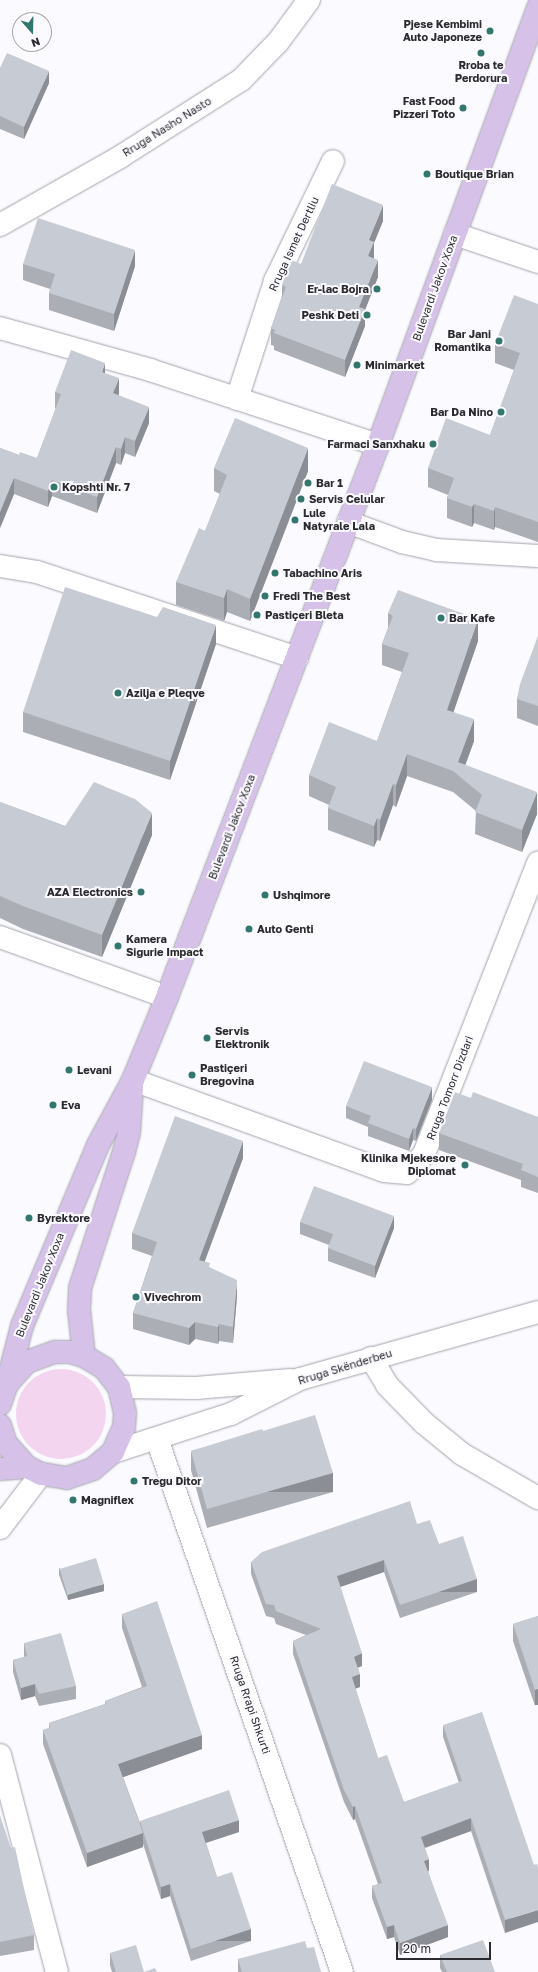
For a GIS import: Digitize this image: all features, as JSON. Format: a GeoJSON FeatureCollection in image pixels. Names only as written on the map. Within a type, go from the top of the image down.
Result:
{"type":"FeatureCollection","features":[{"type":"Feature","properties":{"kind":"main road","name":"Bulevardi Jakov Xoxa"},"geometry":{"type":"LineString","coordinates":[[2,1396],[14,1353],[31,1305],[98,1145],[133,1080],[167,997],[378,445],[538,7]]}},
{"type":"Feature","properties":{"kind":"main road","name":"Bulevardi Jakov Xoxa"},"geometry":{"type":"LineString","coordinates":[[84,1356],[79,1310],[80,1288],[124,1152],[129,1132],[133,1080]]}},
{"type":"Feature","properties":{"kind":"main road"},"geometry":{"type":"LineString","coordinates":[[0,1469],[34,1471],[54,1478],[80,1475],[104,1462],[113,1452],[120,1440],[125,1413],[118,1387],[104,1368],[84,1356],[62,1352],[40,1356],[21,1367],[2,1396]]}},
{"type":"Feature","properties":{"kind":"main road"},"geometry":{"type":"LineString","coordinates":[[0,1425],[6,1444],[34,1471]]}},
{"type":"Feature","properties":{"kind":"street","name":"Rruga Nasho Nasto"},"geometry":{"type":"LineString","coordinates":[[0,225],[120,157],[241,80],[278,42],[309,0]]}},
{"type":"Feature","properties":{"kind":"street","name":"Rruga Ismet Dertliu"},"geometry":{"type":"LineString","coordinates":[[238,399],[275,281],[333,161]]}},
{"type":"Feature","properties":{"kind":"street"},"geometry":{"type":"LineString","coordinates":[[455,234],[538,262]]}},
{"type":"Feature","properties":{"kind":"street"},"geometry":{"type":"LineString","coordinates":[[0,328],[150,370],[378,445]]}},
{"type":"Feature","properties":{"kind":"street"},"geometry":{"type":"LineString","coordinates":[[348,522],[402,542],[436,550],[538,556]]}},
{"type":"Feature","properties":{"kind":"street"},"geometry":{"type":"LineString","coordinates":[[0,566],[37,572],[297,658]]}},
{"type":"Feature","properties":{"kind":"street","name":"Rruga Tomorr Dizdari"},"geometry":{"type":"LineString","coordinates":[[133,1080],[384,1171],[407,1173],[424,1154],[538,862]]}},
{"type":"Feature","properties":{"kind":"street"},"geometry":{"type":"LineString","coordinates":[[0,936],[167,997]]}},
{"type":"Feature","properties":{"kind":"street","name":"Rruga Skënderbeu"},"geometry":{"type":"LineString","coordinates":[[113,1452],[157,1439],[242,1409],[300,1379],[538,1312]]}},
{"type":"Feature","properties":{"kind":"street"},"geometry":{"type":"LineString","coordinates":[[371,1358],[387,1385],[424,1423],[462,1454],[538,1498]]}},
{"type":"Feature","properties":{"kind":"street"},"geometry":{"type":"LineString","coordinates":[[118,1387],[196,1388],[300,1379]]}},
{"type":"Feature","properties":{"kind":"street","name":"Rruga Rrapi Shkurti"},"geometry":{"type":"LineString","coordinates":[[157,1439],[342,1972]]}},
{"type":"Feature","properties":{"kind":"street"},"geometry":{"type":"LineString","coordinates":[[4,1519],[34,1471]]}},
{"type":"Feature","properties":{"kind":"street"},"geometry":{"type":"LineString","coordinates":[[0,1755],[57,1972]]}},
{"type":"Feature","properties":{"kind":"shaded area"},"geometry":{"type":"Polygon","coordinates":[[[52,1369],[70,1369],[86,1376],[99,1389],[106,1405],[106,1423],[99,1439],[86,1452],[70,1459],[52,1459],[36,1452],[23,1439],[16,1423],[16,1405],[23,1389],[36,1376],[52,1369]]]}},
{"type":"Feature","properties":{"kind":"building"},"geometry":{"type":"Polygon","coordinates":[[[7,53],[49,71],[24,127],[0,116],[0,68],[7,53]]]}},
{"type":"Feature","properties":{"kind":"building"},"geometry":{"type":"Polygon","coordinates":[[[332,184],[383,205],[369,240],[374,242],[368,256],[378,260],[359,307],[365,309],[345,360],[274,333],[275,330],[271,328],[286,287],[282,285],[287,269],[291,260],[301,264],[332,184]]]}},
{"type":"Feature","properties":{"kind":"building"},"geometry":{"type":"Polygon","coordinates":[[[38,218],[135,250],[114,314],[49,293],[55,274],[23,264],[38,218]]]}},
{"type":"Feature","properties":{"kind":"building"},"geometry":{"type":"Polygon","coordinates":[[[514,295],[538,304],[538,522],[495,507],[494,511],[474,504],[472,507],[447,498],[454,478],[428,468],[446,418],[490,435],[520,353],[495,344],[514,295]]]}},
{"type":"Feature","properties":{"kind":"building"},"geometry":{"type":"Polygon","coordinates":[[[71,350],[105,363],[102,372],[119,378],[113,393],[149,407],[135,441],[125,437],[121,449],[116,447],[97,497],[52,480],[48,491],[14,478],[0,512],[0,448],[19,455],[20,452],[37,458],[61,394],[55,392],[71,350]]]}},
{"type":"Feature","properties":{"kind":"building"},"geometry":{"type":"Polygon","coordinates":[[[235,418],[308,448],[250,599],[227,589],[224,598],[176,582],[199,528],[205,531],[227,475],[214,468],[235,418]]]}},
{"type":"Feature","properties":{"kind":"building","name":"Azilja e Pleqve"},"geometry":{"type":"Polygon","coordinates":[[[65,587],[157,617],[163,607],[216,625],[170,761],[23,712],[65,587]]]}},
{"type":"Feature","properties":{"kind":"building"},"geometry":{"type":"Polygon","coordinates":[[[398,590],[478,619],[447,710],[474,719],[458,762],[537,792],[522,830],[475,812],[482,795],[453,771],[407,754],[396,785],[393,784],[380,820],[377,818],[374,826],[328,808],[336,787],[309,775],[329,722],[377,741],[409,653],[382,644],[393,616],[388,613],[398,590]]]}},
{"type":"Feature","properties":{"kind":"building"},"geometry":{"type":"Polygon","coordinates":[[[538,636],[538,706],[517,699],[520,684],[538,636]]]}},
{"type":"Feature","properties":{"kind":"building"},"geometry":{"type":"Polygon","coordinates":[[[94,782],[135,799],[152,813],[102,935],[0,896],[0,802],[65,826],[94,782]]]}},
{"type":"Feature","properties":{"kind":"building"},"geometry":{"type":"Polygon","coordinates":[[[364,1061],[432,1087],[416,1129],[413,1128],[409,1139],[368,1123],[371,1116],[346,1106],[364,1061]]]}},
{"type":"Feature","properties":{"kind":"building"},"geometry":{"type":"Polygon","coordinates":[[[455,1092],[471,1098],[473,1092],[538,1117],[538,1177],[521,1170],[523,1164],[439,1133],[455,1092]]]}},
{"type":"Feature","properties":{"kind":"building"},"geometry":{"type":"Polygon","coordinates":[[[175,1116],[243,1141],[199,1260],[210,1263],[209,1267],[237,1280],[233,1327],[219,1324],[218,1327],[195,1322],[189,1328],[133,1313],[157,1242],[132,1233],[175,1116]]]}},
{"type":"Feature","properties":{"kind":"building"},"geometry":{"type":"Polygon","coordinates":[[[314,1186],[394,1216],[375,1266],[328,1248],[333,1234],[300,1222],[314,1186]]]}},
{"type":"Feature","properties":{"kind":"building"},"geometry":{"type":"Polygon","coordinates":[[[315,1415],[333,1473],[207,1509],[191,1451],[262,1429],[263,1431],[315,1415]]]}},
{"type":"Feature","properties":{"kind":"building"},"geometry":{"type":"Polygon","coordinates":[[[410,1501],[417,1524],[430,1520],[439,1544],[463,1536],[477,1579],[400,1605],[384,1560],[337,1576],[362,1653],[354,1657],[360,1674],[352,1677],[378,1758],[387,1755],[404,1802],[462,1781],[443,1725],[482,1712],[534,1865],[537,1864],[538,1910],[505,1920],[471,1818],[421,1837],[429,1859],[424,1861],[448,1925],[400,1943],[394,1925],[387,1927],[372,1886],[382,1883],[355,1806],[353,1807],[344,1790],[293,1641],[321,1629],[276,1611],[274,1605],[266,1604],[251,1562],[262,1552],[410,1501]]]}},
{"type":"Feature","properties":{"kind":"building"},"geometry":{"type":"Polygon","coordinates":[[[96,1558],[104,1584],[68,1595],[60,1569],[96,1558]]]}},
{"type":"Feature","properties":{"kind":"building"},"geometry":{"type":"Polygon","coordinates":[[[157,1601],[202,1735],[118,1764],[143,1833],[87,1853],[43,1730],[50,1728],[49,1723],[106,1704],[105,1701],[147,1686],[122,1614],[157,1601]]]}},
{"type":"Feature","properties":{"kind":"building"},"geometry":{"type":"Polygon","coordinates":[[[538,1616],[538,1689],[535,1690],[513,1624],[538,1616]]]}},
{"type":"Feature","properties":{"kind":"building"},"geometry":{"type":"Polygon","coordinates":[[[61,1633],[76,1686],[39,1694],[35,1684],[21,1688],[13,1660],[27,1656],[24,1643],[61,1633]]]}},
{"type":"Feature","properties":{"kind":"building"},"geometry":{"type":"Polygon","coordinates":[[[229,1790],[239,1820],[202,1832],[217,1877],[232,1872],[251,1929],[191,1949],[170,1884],[161,1887],[140,1821],[229,1790]]]}},
{"type":"Feature","properties":{"kind":"building"},"geometry":{"type":"Polygon","coordinates":[[[0,1816],[11,1848],[15,1847],[34,1935],[0,1942],[0,1816]]]}},
{"type":"Feature","properties":{"kind":"building"},"geometry":{"type":"Polygon","coordinates":[[[483,1940],[495,1972],[447,1972],[440,1955],[483,1940]]]}},
{"type":"Feature","properties":{"kind":"building"},"geometry":{"type":"Polygon","coordinates":[[[305,1941],[307,1948],[314,1947],[321,1972],[242,1972],[238,1959],[305,1941]]]}},
{"type":"Feature","properties":{"kind":"building"},"geometry":{"type":"Polygon","coordinates":[[[136,1945],[144,1972],[116,1972],[110,1953],[136,1945]]]}},
{"type":"Feature","properties":{"kind":"building"},"geometry":{"type":"Polygon","coordinates":[[[155,1968],[157,1972],[144,1972],[155,1968]]]}},
{"type":"Feature","properties":{"kind":"place","name":"Pjese Kembimi Auto Japoneze"},"geometry":{"type":"Point","coordinates":[490,31]}},
{"type":"Feature","properties":{"kind":"place","name":"Rroba te Perdorura"},"geometry":{"type":"Point","coordinates":[481,53]}},
{"type":"Feature","properties":{"kind":"place","name":"Fast Food Pizzeri Toto"},"geometry":{"type":"Point","coordinates":[463,108]}},
{"type":"Feature","properties":{"kind":"place","name":"Boutique Brian"},"geometry":{"type":"Point","coordinates":[427,174]}},
{"type":"Feature","properties":{"kind":"place","name":"Er-lac Bojra"},"geometry":{"type":"Point","coordinates":[377,289]}},
{"type":"Feature","properties":{"kind":"place","name":"Peshk Deti"},"geometry":{"type":"Point","coordinates":[367,315]}},
{"type":"Feature","properties":{"kind":"place","name":"Bar Jani Romantika"},"geometry":{"type":"Point","coordinates":[499,341]}},
{"type":"Feature","properties":{"kind":"place","name":"Minimarket"},"geometry":{"type":"Point","coordinates":[357,365]}},
{"type":"Feature","properties":{"kind":"place","name":"Bar Da Nino"},"geometry":{"type":"Point","coordinates":[501,412]}},
{"type":"Feature","properties":{"kind":"place","name":"Farmaci Sanxhaku"},"geometry":{"type":"Point","coordinates":[433,444]}},
{"type":"Feature","properties":{"kind":"place","name":"Bar 1"},"geometry":{"type":"Point","coordinates":[308,483]}},
{"type":"Feature","properties":{"kind":"place","name":"Kopshti Nr. 7"},"geometry":{"type":"Point","coordinates":[54,487]}},
{"type":"Feature","properties":{"kind":"place","name":"Servis Celular"},"geometry":{"type":"Point","coordinates":[301,499]}},
{"type":"Feature","properties":{"kind":"place","name":"Lule Natyrale Lala"},"geometry":{"type":"Point","coordinates":[295,520]}},
{"type":"Feature","properties":{"kind":"place","name":"Tabachino Aris"},"geometry":{"type":"Point","coordinates":[275,573]}},
{"type":"Feature","properties":{"kind":"place","name":"Fredi The Best"},"geometry":{"type":"Point","coordinates":[265,596]}},
{"type":"Feature","properties":{"kind":"place","name":"Pastiçeri Bleta"},"geometry":{"type":"Point","coordinates":[257,615]}},
{"type":"Feature","properties":{"kind":"place","name":"Bar Kafe"},"geometry":{"type":"Point","coordinates":[441,618]}},
{"type":"Feature","properties":{"kind":"place","name":"Azilja e Pleqve"},"geometry":{"type":"Point","coordinates":[118,693]}},
{"type":"Feature","properties":{"kind":"place","name":"AZA Electronics"},"geometry":{"type":"Point","coordinates":[141,892]}},
{"type":"Feature","properties":{"kind":"place","name":"Ushqimore"},"geometry":{"type":"Point","coordinates":[265,895]}},
{"type":"Feature","properties":{"kind":"place","name":"Auto Genti"},"geometry":{"type":"Point","coordinates":[249,929]}},
{"type":"Feature","properties":{"kind":"place","name":"Kamera Sigurie Impact"},"geometry":{"type":"Point","coordinates":[118,946]}},
{"type":"Feature","properties":{"kind":"place","name":"Servis Elektronik"},"geometry":{"type":"Point","coordinates":[207,1038]}},
{"type":"Feature","properties":{"kind":"place","name":"Levani"},"geometry":{"type":"Point","coordinates":[69,1070]}},
{"type":"Feature","properties":{"kind":"place","name":"Pastiçeri Bregovina"},"geometry":{"type":"Point","coordinates":[192,1075]}},
{"type":"Feature","properties":{"kind":"place","name":"Eva"},"geometry":{"type":"Point","coordinates":[53,1105]}},
{"type":"Feature","properties":{"kind":"place","name":"Klinika Mjekesore Diplomat"},"geometry":{"type":"Point","coordinates":[465,1165]}},
{"type":"Feature","properties":{"kind":"place","name":"Byrektore"},"geometry":{"type":"Point","coordinates":[29,1218]}},
{"type":"Feature","properties":{"kind":"place","name":"Vivechrom"},"geometry":{"type":"Point","coordinates":[136,1297]}},
{"type":"Feature","properties":{"kind":"place","name":"Tregu Ditor"},"geometry":{"type":"Point","coordinates":[134,1481]}},
{"type":"Feature","properties":{"kind":"place","name":"Magniflex"},"geometry":{"type":"Point","coordinates":[73,1500]}}]}
